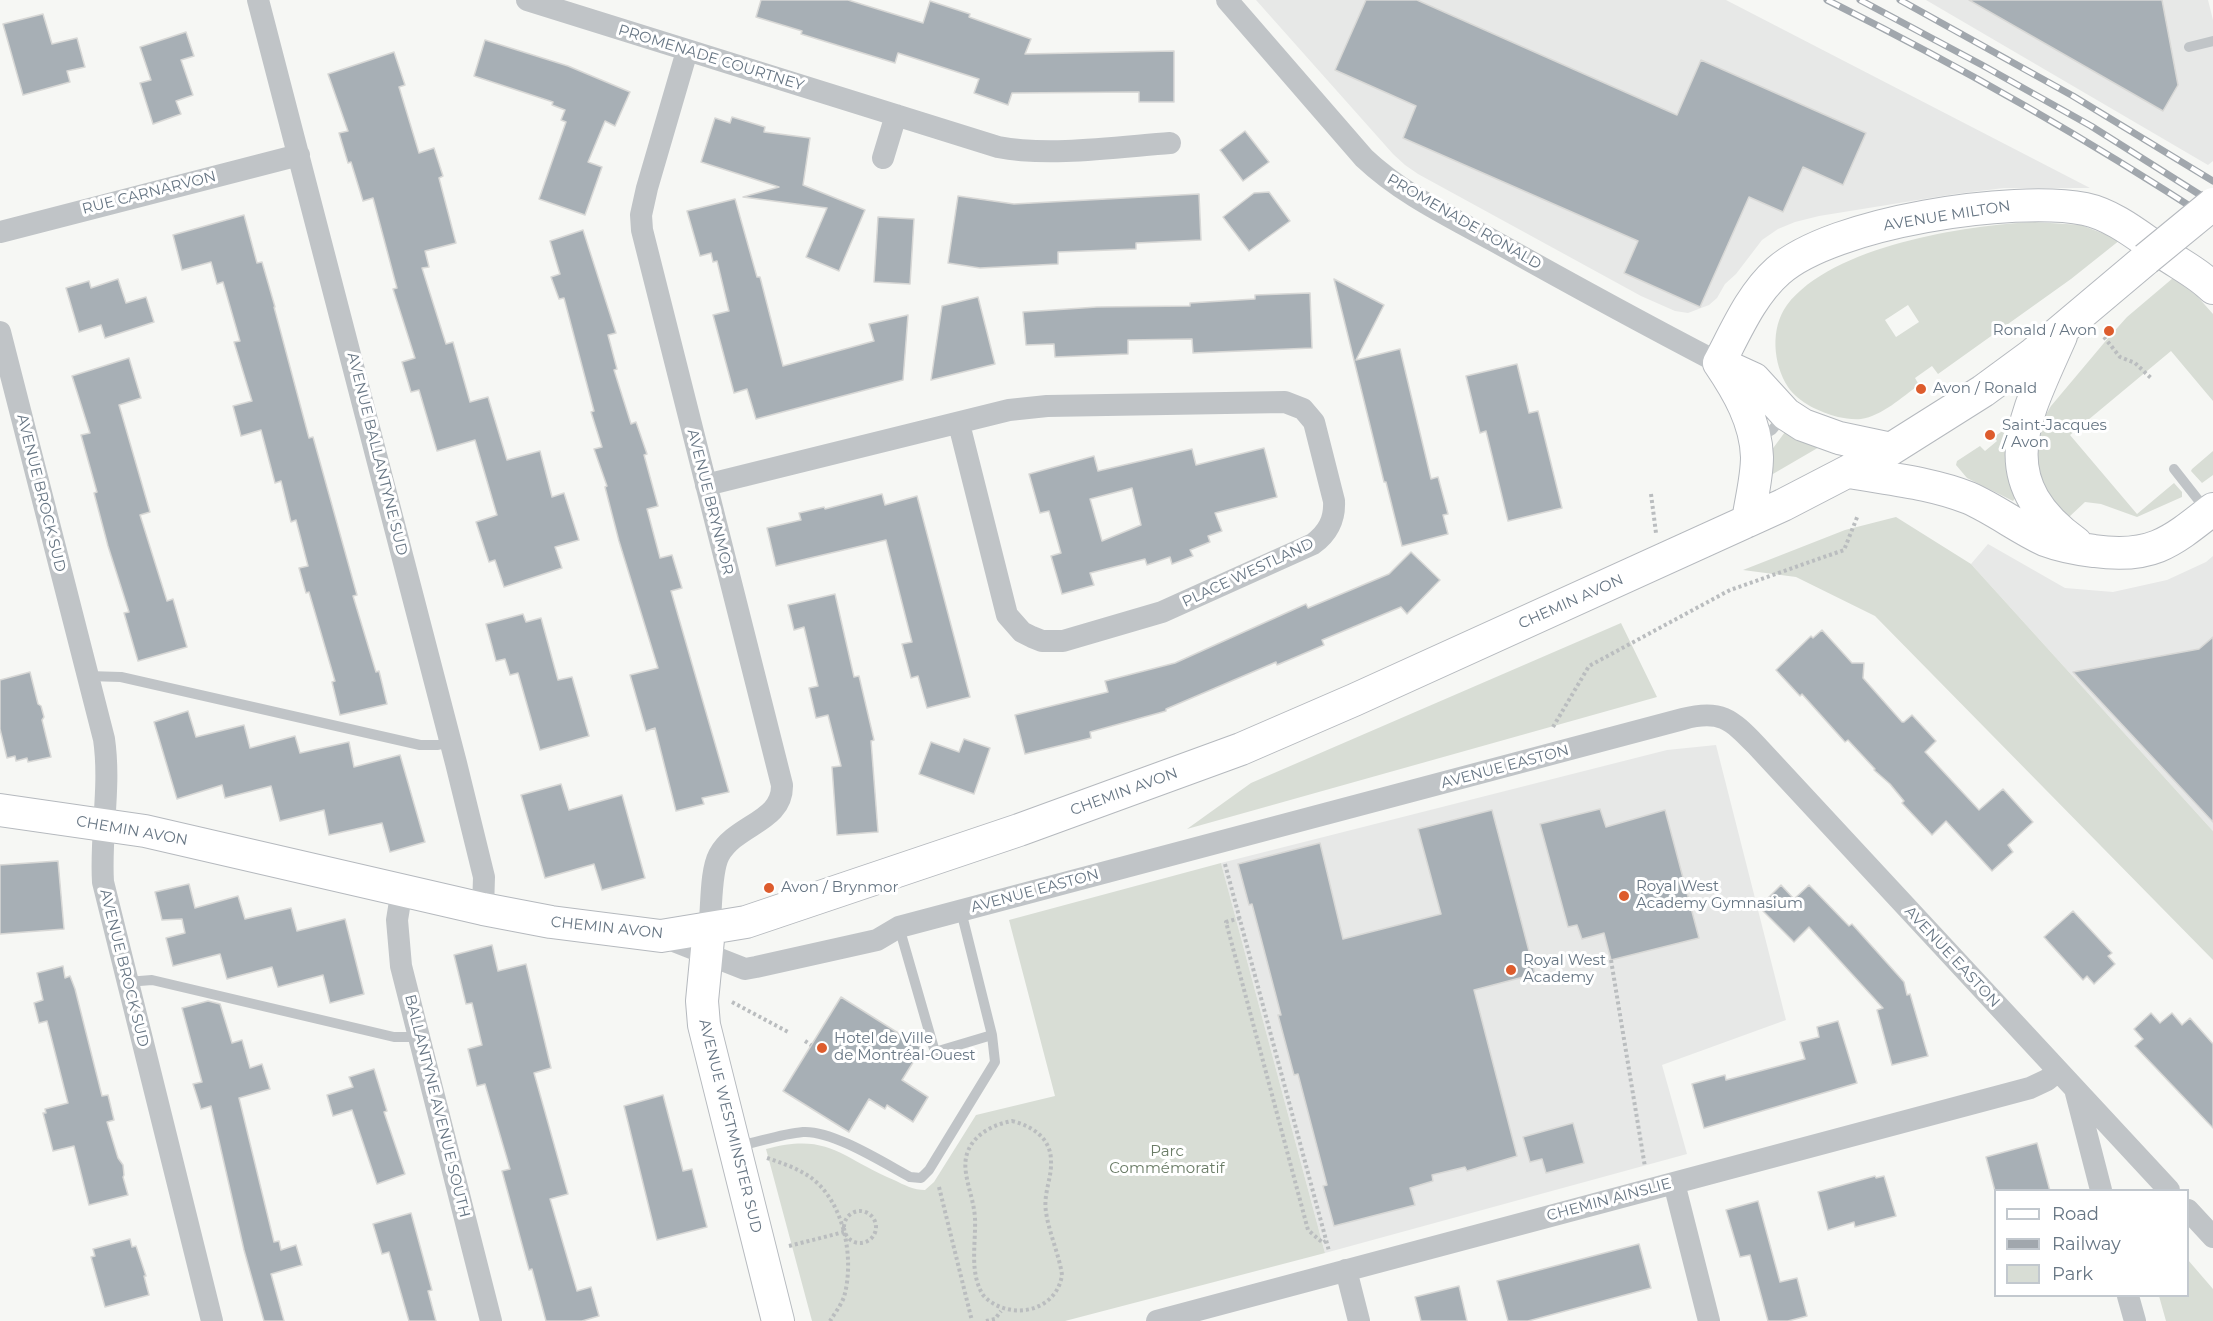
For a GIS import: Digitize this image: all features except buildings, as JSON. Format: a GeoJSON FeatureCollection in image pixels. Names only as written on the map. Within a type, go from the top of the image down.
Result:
{"type":"FeatureCollection","features":[{"type":"Feature","properties":{"kind":"main road","name":"CHEMIN AVON"},"geometry":{"type":"LineString","coordinates":[[0,810],[145,831],[483,909],[551,922],[708,942],[746,922],[1018,830],[1241,749],[1748,521],[1850,472],[1983,391],[2064,330],[2213,204]]}},
{"type":"Feature","properties":{"kind":"main road","name":"AVENUE MILTON"},"geometry":{"type":"LineString","coordinates":[[1719,363],[1757,294],[1778,270],[1800,255],[1827,242],[1863,231],[1969,210],[2014,206],[2087,210],[2123,227],[2199,276],[2213,288]]}},
{"type":"Feature","properties":{"kind":"main road"},"geometry":{"type":"LineString","coordinates":[[2064,330],[2026,419],[2022,442],[2022,466],[2033,497],[2051,523],[2077,544],[2093,551]]}},
{"type":"Feature","properties":{"kind":"main road"},"geometry":{"type":"LineString","coordinates":[[1719,363],[1754,379],[1786,414],[1803,426],[1839,438],[1891,449]]}},
{"type":"Feature","properties":{"kind":"main road"},"geometry":{"type":"LineString","coordinates":[[1719,363],[1741,397],[1755,440],[1756,467],[1748,521]]}},
{"type":"Feature","properties":{"kind":"main road"},"geometry":{"type":"LineString","coordinates":[[1850,472],[1950,491],[1971,499],[2044,539],[2071,548],[2123,555],[2154,548],[2211,513]]}},
{"type":"Feature","properties":{"kind":"main road","name":"AVENUE WESTMINSTER SUD"},"geometry":{"type":"LineString","coordinates":[[708,942],[702,1001],[704,1025],[778,1321]]}},
{"type":"Feature","properties":{"kind":"street","name":"AVENUE BALLANTYNE SUD"},"geometry":{"type":"LineString","coordinates":[[258,0],[451,742],[484,877],[483,909]]}},
{"type":"Feature","properties":{"kind":"street","name":"PROMENADE COURTNEY"},"geometry":{"type":"LineString","coordinates":[[527,0],[987,144],[1011,149],[1094,148],[1170,143]]}},
{"type":"Feature","properties":{"kind":"street","name":"PROMENADE RONALD"},"geometry":{"type":"LineString","coordinates":[[1227,0],[1364,158],[1387,179],[1561,279],[1719,363]]}},
{"type":"Feature","properties":{"kind":"street","name":"AVENUE BRYNMOR"},"geometry":{"type":"LineString","coordinates":[[687,51],[647,189],[641,215],[642,230],[782,785],[780,801],[773,810],[736,835],[721,852],[714,872],[708,942]]}},
{"type":"Feature","properties":{"kind":"street"},"geometry":{"type":"LineString","coordinates":[[883,158],[896,115]]}},
{"type":"Feature","properties":{"kind":"street","name":"RUE CARNARVON"},"geometry":{"type":"LineString","coordinates":[[0,232],[299,155]]}},
{"type":"Feature","properties":{"kind":"street","name":"AVENUE BROCK SUD"},"geometry":{"type":"LineString","coordinates":[[0,332],[104,739],[107,760],[103,882],[212,1321]]}},
{"type":"Feature","properties":{"kind":"street","name":"PLACE WESTLAND"},"geometry":{"type":"LineString","coordinates":[[706,485],[1010,410],[1047,406],[1290,403],[1308,414],[1316,428],[1335,501],[1333,518],[1328,529],[1312,544],[1162,612],[1063,641],[1042,641],[1022,632],[1007,615],[959,424]]}},
{"type":"Feature","properties":{"kind":"street","name":"AVENUE EASTON"},"geometry":{"type":"LineString","coordinates":[[708,942],[746,969],[877,940],[899,927],[1709,714],[1727,719],[1741,729],[2167,1189]]}},
{"type":"Feature","properties":{"kind":"street","name":"BALLANTYNE AVENUE SOUTH"},"geometry":{"type":"LineString","coordinates":[[402,889],[397,920],[401,966],[491,1321]]}},
{"type":"Feature","properties":{"kind":"street","name":"CHEMIN AINSLIE"},"geometry":{"type":"LineString","coordinates":[[1157,1321],[1338,1262],[1674,1183],[2030,1088],[2047,1080],[2058,1071]]}},
{"type":"Feature","properties":{"kind":"street"},"geometry":{"type":"LineString","coordinates":[[2075,1089],[2100,1189]]}},
{"type":"Feature","properties":{"kind":"street"},"geometry":{"type":"LineString","coordinates":[[1674,1183],[1709,1321]]}},
{"type":"Feature","properties":{"kind":"street"},"geometry":{"type":"LineString","coordinates":[[2189,1212],[2213,1238]]}},
{"type":"Feature","properties":{"kind":"street"},"geometry":{"type":"LineString","coordinates":[[1338,1262],[1359,1321]]}},
{"type":"Feature","properties":{"kind":"street"},"geometry":{"type":"LineString","coordinates":[[2128,1297],[2135,1321]]}},
{"type":"Feature","properties":{"kind":"lane"},"geometry":{"type":"LineString","coordinates":[[2189,47],[2213,41]]}},
{"type":"Feature","properties":{"kind":"lane"},"geometry":{"type":"LineString","coordinates":[[1755,440],[1772,430],[1786,414]]}},
{"type":"Feature","properties":{"kind":"lane"},"geometry":{"type":"LineString","coordinates":[[2174,469],[2211,513]]}},
{"type":"Feature","properties":{"kind":"lane"},"geometry":{"type":"LineString","coordinates":[[88,676],[121,677],[420,745],[438,746],[451,742]]}},
{"type":"Feature","properties":{"kind":"lane"},"geometry":{"type":"LineString","coordinates":[[734,1147],[814,1132],[845,1144],[910,1177],[921,1178],[995,1062],[992,1035],[961,911]]}},
{"type":"Feature","properties":{"kind":"lane"},"geometry":{"type":"LineString","coordinates":[[899,927],[935,1052],[992,1035]]}},
{"type":"Feature","properties":{"kind":"lane"},"geometry":{"type":"LineString","coordinates":[[127,982],[152,980],[394,1037],[419,1037]]}},
{"type":"Feature","properties":{"kind":"path"},"geometry":{"type":"LineString","coordinates":[[2104,337],[2120,357],[2135,363],[2152,379]]}},
{"type":"Feature","properties":{"kind":"path"},"geometry":{"type":"LineString","coordinates":[[1651,494],[1655,530]]}},
{"type":"Feature","properties":{"kind":"path"},"geometry":{"type":"LineString","coordinates":[[1553,727],[1589,666],[1730,591],[1844,550],[1858,515]]}},
{"type":"Feature","properties":{"kind":"path"},"geometry":{"type":"LineString","coordinates":[[1224,859],[1326,1241],[1338,1262]]}},
{"type":"Feature","properties":{"kind":"path"},"geometry":{"type":"LineString","coordinates":[[1240,918],[1226,922],[1232,945],[1308,1230],[1323,1243],[1326,1241]]}},
{"type":"Feature","properties":{"kind":"path"},"geometry":{"type":"LineString","coordinates":[[1611,960],[1646,1171]]}},
{"type":"Feature","properties":{"kind":"path"},"geometry":{"type":"LineString","coordinates":[[732,1002],[790,1033]]}},
{"type":"Feature","properties":{"kind":"path"},"geometry":{"type":"LineString","coordinates":[[805,1041],[812,1045]]}},
{"type":"Feature","properties":{"kind":"path"},"geometry":{"type":"LineString","coordinates":[[1012,1121],[1025,1124],[1035,1130],[1049,1148],[1052,1160],[1044,1202],[1062,1275],[1060,1287],[1046,1306],[1023,1314],[1001,1311],[985,1297],[975,1274],[974,1206],[965,1165],[966,1156],[975,1138],[990,1127],[1012,1121]]}},
{"type":"Feature","properties":{"kind":"path"},"geometry":{"type":"LineString","coordinates":[[766,1157],[797,1170],[818,1184],[834,1205],[844,1232],[852,1242],[866,1242],[875,1233],[875,1223],[869,1215],[857,1212],[846,1219],[843,1225],[844,1232],[847,1268],[846,1285],[843,1298],[830,1321]]}},
{"type":"Feature","properties":{"kind":"path"},"geometry":{"type":"LineString","coordinates":[[936,1177],[972,1321]]}},
{"type":"Feature","properties":{"kind":"path"},"geometry":{"type":"LineString","coordinates":[[788,1246],[844,1232]]}},
{"type":"Feature","properties":{"kind":"path"},"geometry":{"type":"LineString","coordinates":[[986,1321],[995,1318],[1001,1311]]}},
{"type":"Feature","properties":{"kind":"shaded area"},"geometry":{"type":"Polygon","coordinates":[[[1256,0],[1726,0],[2090,188],[2004,188],[1819,216],[1795,222],[1778,229],[1762,240],[1709,305],[1688,313],[1675,311],[1641,296],[1405,165],[1256,0]]]}},
{"type":"Feature","properties":{"kind":"shaded area"},"geometry":{"type":"Polygon","coordinates":[[[1926,0],[2208,0],[2213,20],[2213,161],[2208,165],[1926,0]]]}},
{"type":"Feature","properties":{"kind":"shaded area"},"geometry":{"type":"Polygon","coordinates":[[[1988,544],[2065,588],[2113,592],[2167,580],[2206,562],[2213,556],[2213,831],[1971,564],[1988,544]]]}},
{"type":"Feature","properties":{"kind":"shaded area","name":"Royal West Academy"},"geometry":{"type":"Polygon","coordinates":[[[1716,745],[1786,1020],[1662,1065],[1687,1154],[1325,1253],[1221,863],[1667,750],[1716,745]]]}},
{"type":"Feature","properties":{"kind":"green space"},"geometry":{"type":"Polygon","coordinates":[[[2035,222],[2081,225],[2120,240],[2071,279],[1938,374],[1932,366],[1915,378],[1919,385],[1877,414],[1858,419],[1831,415],[1804,402],[1788,387],[1779,368],[1777,357],[1778,324],[1787,305],[1808,285],[1835,268],[1867,254],[1902,243],[1938,234],[2035,222]],[[1908,305],[1885,320],[1896,337],[1919,322],[1908,305]]]}},
{"type":"Feature","properties":{"kind":"green space"},"geometry":{"type":"Polygon","coordinates":[[[2173,278],[2197,296],[2213,314],[2213,401],[2171,351],[2070,435],[2137,514],[2174,483],[2182,492],[2182,497],[2137,517],[2101,504],[2085,502],[2069,517],[2060,509],[2041,482],[2037,467],[2036,431],[2051,406],[2109,337],[2127,317],[2173,278]]]}},
{"type":"Feature","properties":{"kind":"green space"},"geometry":{"type":"Polygon","coordinates":[[[2008,427],[2011,428],[2016,497],[2013,501],[1967,478],[1956,465],[1957,461],[1980,446],[1985,451],[1997,441],[1994,437],[2008,427]]]}},
{"type":"Feature","properties":{"kind":"green space"},"geometry":{"type":"Polygon","coordinates":[[[1785,432],[1821,446],[1766,478],[1771,451],[1785,432]]]}},
{"type":"Feature","properties":{"kind":"green space"},"geometry":{"type":"Polygon","coordinates":[[[2213,451],[2213,475],[2202,483],[2191,471],[2213,451]]]}},
{"type":"Feature","properties":{"kind":"green space"},"geometry":{"type":"Polygon","coordinates":[[[1896,517],[1971,564],[2213,831],[2213,960],[1875,616],[1796,577],[1743,570],[1845,530],[1896,517]]]}},
{"type":"Feature","properties":{"kind":"green space"},"geometry":{"type":"Polygon","coordinates":[[[1621,623],[1657,697],[1187,829],[1251,783],[1621,623]]]}},
{"type":"Feature","properties":{"kind":"green space","name":"Parc Commémoratif"},"geometry":{"type":"Polygon","coordinates":[[[1221,863],[1325,1253],[1065,1321],[812,1321],[766,1149],[805,1144],[820,1146],[834,1150],[905,1185],[925,1190],[934,1182],[976,1115],[1055,1096],[1009,920],[1221,863]]]}},
{"type":"Feature","properties":{"kind":"green space"},"geometry":{"type":"Polygon","coordinates":[[[2189,1261],[2213,1289],[2213,1321],[2166,1321],[2159,1297],[2189,1297],[2189,1261]]]}},
{"type":"Feature","properties":{"kind":"railway"},"geometry":{"type":"LineString","coordinates":[[1827,0],[2023,105],[2213,221]]}},
{"type":"Feature","properties":{"kind":"railway"},"geometry":{"type":"LineString","coordinates":[[1860,0],[2091,126],[2213,203]]}},
{"type":"Feature","properties":{"kind":"railway"},"geometry":{"type":"LineString","coordinates":[[1900,0],[2073,96],[2213,181]]}},
{"type":"Feature","properties":{"kind":"place","name":"Ronald / Avon"},"geometry":{"type":"Point","coordinates":[2109,331]}},
{"type":"Feature","properties":{"kind":"place","name":"Avon / Ronald"},"geometry":{"type":"Point","coordinates":[1921,389]}},
{"type":"Feature","properties":{"kind":"place","name":"Saint-Jacques / Avon"},"geometry":{"type":"Point","coordinates":[1990,435]}},
{"type":"Feature","properties":{"kind":"place","name":"Avon / Brynmor"},"geometry":{"type":"Point","coordinates":[769,888]}},
{"type":"Feature","properties":{"kind":"place","name":"Royal West Academy Gymnasium"},"geometry":{"type":"Point","coordinates":[1624,896]}},
{"type":"Feature","properties":{"kind":"place","name":"Royal West Academy"},"geometry":{"type":"Point","coordinates":[1511,970]}},
{"type":"Feature","properties":{"kind":"place","name":"Hotel de Ville de Montréal-Ouest"},"geometry":{"type":"Point","coordinates":[822,1048]}}]}
